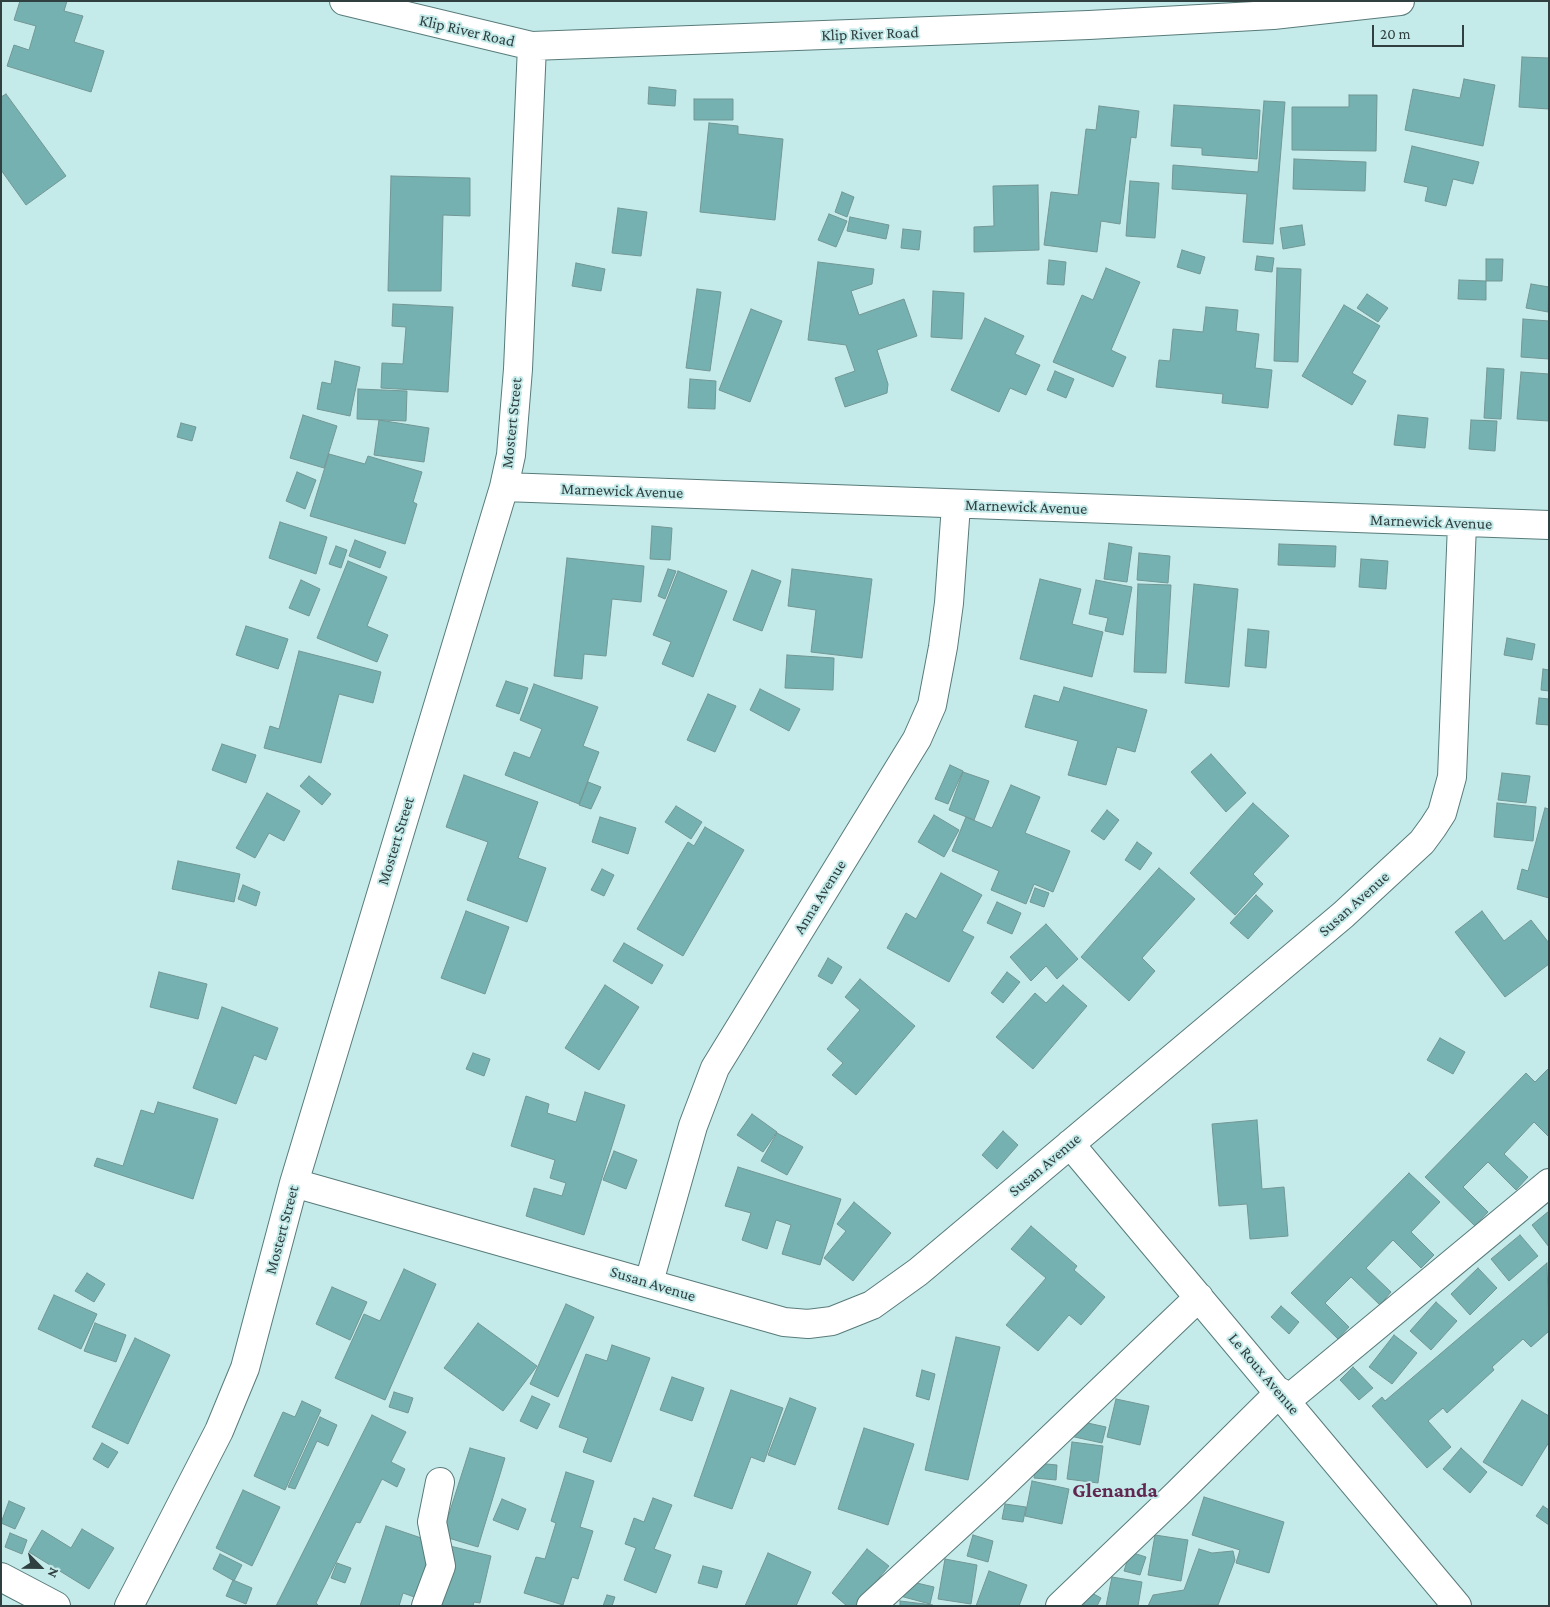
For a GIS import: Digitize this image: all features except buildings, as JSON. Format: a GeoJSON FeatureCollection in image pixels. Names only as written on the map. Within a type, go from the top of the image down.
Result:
{"type":"FeatureCollection","features":[{"type":"Feature","properties":{"kind":"street","name":"Klip River Road"},"geometry":{"type":"LineString","coordinates":[[344,1],[532,46],[1089,25],[1273,14],[1400,1]]}},
{"type":"Feature","properties":{"kind":"street","name":"Mostert Street"},"geometry":{"type":"LineString","coordinates":[[129,1606],[236,1395],[253,1342],[294,1183],[504,487],[511,455],[517,378],[532,46]]}},
{"type":"Feature","properties":{"kind":"street","name":"Marnewick Avenue"},"geometry":{"type":"LineString","coordinates":[[504,487],[1462,524],[1549,525]]}},
{"type":"Feature","properties":{"kind":"street","name":"Anna Avenue"},"geometry":{"type":"LineString","coordinates":[[649,1282],[693,1126],[715,1068],[917,739],[932,705],[949,603],[956,505]]}},
{"type":"Feature","properties":{"kind":"street","name":"Susan Avenue"},"geometry":{"type":"LineString","coordinates":[[294,1183],[649,1282],[754,1315],[784,1322],[808,1324],[832,1321],[872,1305],[893,1292],[1343,915],[1422,842],[1442,813],[1452,777],[1462,524]]}},
{"type":"Feature","properties":{"kind":"street","name":"Le Roux Avenue"},"geometry":{"type":"LineString","coordinates":[[1070,1144],[1457,1606]]}},
{"type":"Feature","properties":{"kind":"street"},"geometry":{"type":"LineString","coordinates":[[1060,1606],[1177,1494],[1283,1397],[1549,1183]]}},
{"type":"Feature","properties":{"kind":"street"},"geometry":{"type":"LineString","coordinates":[[871,1606],[992,1494],[1199,1296]]}},
{"type":"Feature","properties":{"kind":"street"},"geometry":{"type":"LineString","coordinates":[[426,1606],[441,1566],[432,1522],[440,1482]]}},
{"type":"Feature","properties":{"kind":"street"},"geometry":{"type":"LineString","coordinates":[[1,1577],[56,1606]]}},
{"type":"Feature","properties":{"kind":"district","name":"Glenanda"},"geometry":{"type":"Point","coordinates":[1115,1491]}}]}
